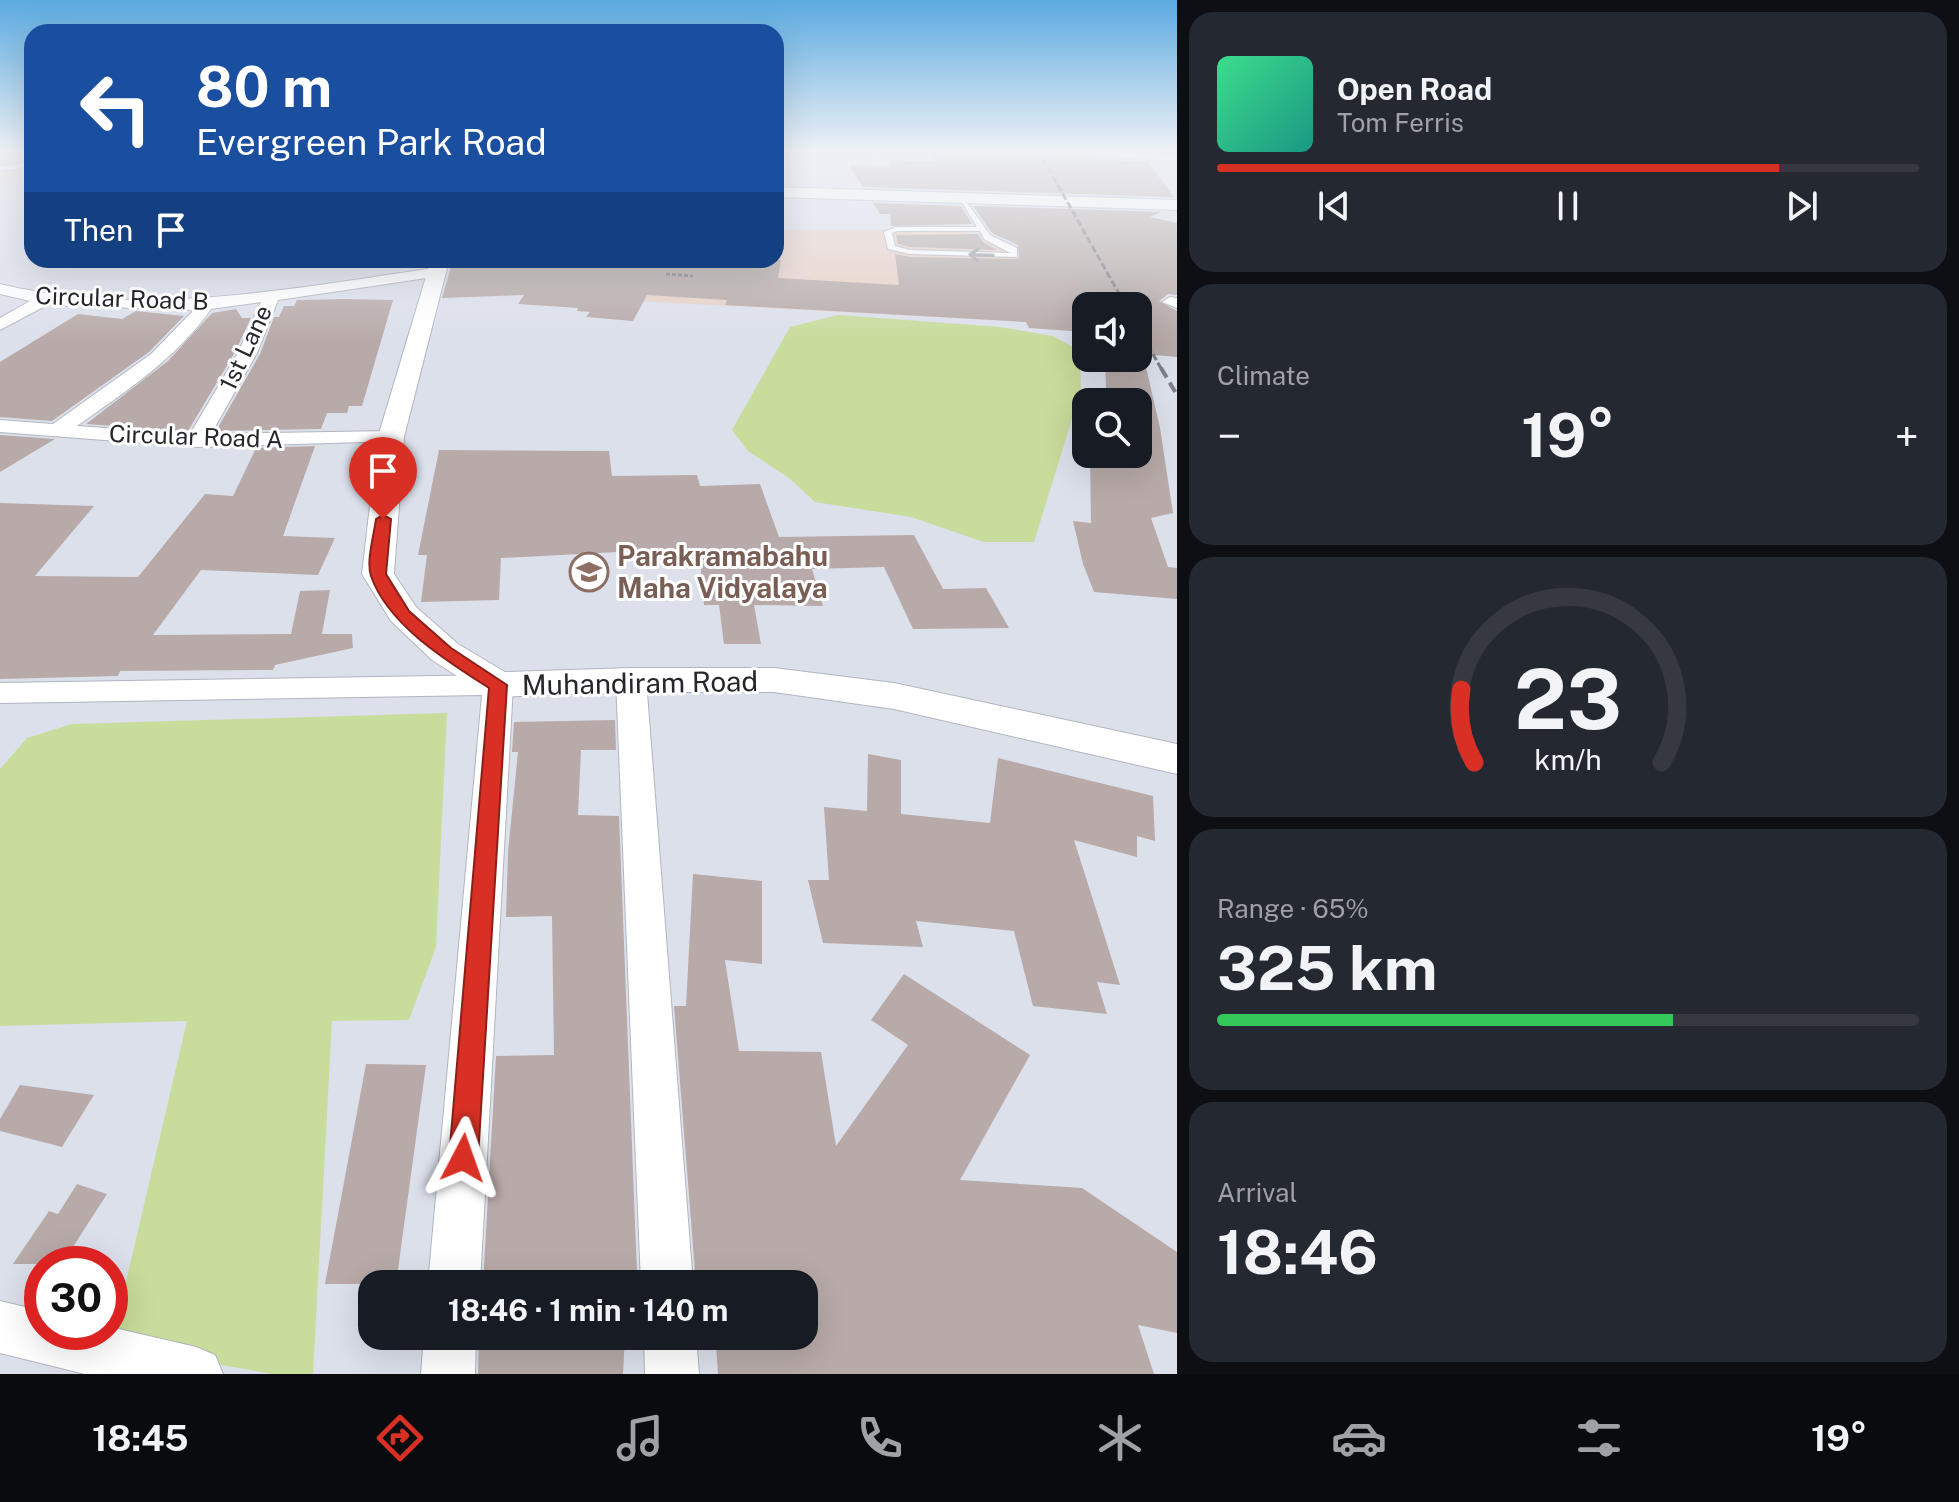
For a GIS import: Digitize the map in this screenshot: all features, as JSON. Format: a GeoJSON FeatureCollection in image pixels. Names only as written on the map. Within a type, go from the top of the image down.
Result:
{"type":"FeatureCollection","features":[{"type":"Feature","properties":{"kind":"street","name":"Circular Road B"},"geometry":{"type":"LineString","coordinates":[[0,289],[44,300],[206,305],[427,268]]}},
{"type":"Feature","properties":{"kind":"street"},"geometry":{"type":"LineString","coordinates":[[437,268],[391,437],[378,574],[403,614],[445,652],[498,685],[455,1270]]}},
{"type":"Feature","properties":{"kind":"street","name":"1st Lane"},"geometry":{"type":"LineString","coordinates":[[196,441],[227,392],[262,324],[271,296]]}},
{"type":"Feature","properties":{"kind":"street"},"geometry":{"type":"LineString","coordinates":[[0,325],[44,300]]}},
{"type":"Feature","properties":{"kind":"street"},"geometry":{"type":"LineString","coordinates":[[56,431],[168,349],[206,305]]}},
{"type":"Feature","properties":{"kind":"street","name":"Circular Road A"},"geometry":{"type":"LineString","coordinates":[[0,426],[196,441],[391,437]]}},
{"type":"Feature","properties":{"kind":"street"},"geometry":{"type":"LineString","coordinates":[[631,680],[666,1270]]}},
{"type":"Feature","properties":{"kind":"street","name":"Muhandiram Road"},"geometry":{"type":"LineString","coordinates":[[0,693],[631,680],[774,680],[894,696],[1177,759]]}},
{"type":"Feature","properties":{"kind":"street"},"geometry":{"type":"LineString","coordinates":[[0,1327],[196,1374]]}},
{"type":"Feature","properties":{"kind":"street"},"geometry":{"type":"LineString","coordinates":[[448,1374],[449,1350]]}},
{"type":"Feature","properties":{"kind":"street"},"geometry":{"type":"LineString","coordinates":[[671,1350],[672,1374]]}},
{"type":"Feature","properties":{"kind":"lane"},"geometry":{"type":"LineString","coordinates":[[974,214],[984,229],[987,237],[1015,251],[1014,255],[899,250],[891,247],[888,232],[896,229],[984,229]]}},
{"type":"Feature","properties":{"kind":"path"},"geometry":{"type":"LineString","coordinates":[[666,274],[693,276]]}},
{"type":"Feature","properties":{"kind":"shaded area"},"geometry":{"type":"Polygon","coordinates":[[[784,229],[963,230],[1042,267],[976,279],[993,320],[544,296],[552,268],[784,268],[784,229]]]}},
{"type":"Feature","properties":{"kind":"green space"},"geometry":{"type":"Polygon","coordinates":[[[838,315],[1000,327],[1053,336],[1072,347],[1072,372],[1081,372],[1081,388],[1072,388],[1072,419],[1034,542],[984,542],[911,517],[815,502],[789,478],[748,451],[732,430],[790,327],[838,315]]]}},
{"type":"Feature","properties":{"kind":"green space"},"geometry":{"type":"Polygon","coordinates":[[[447,713],[436,947],[409,1020],[332,1021],[313,1374],[273,1374],[128,1349],[128,1273],[187,1021],[0,1026],[0,769],[27,738],[72,724],[447,713]]]}},
{"type":"Feature","properties":{"kind":"building"},"geometry":{"type":"Polygon","coordinates":[[[890,214],[966,214],[972,224],[891,226],[890,214]]]}},
{"type":"Feature","properties":{"kind":"building"},"geometry":{"type":"Polygon","coordinates":[[[979,214],[1156,214],[1150,217],[1177,223],[1177,295],[1168,294],[1159,301],[1177,311],[1177,357],[1152,355],[1152,292],[1072,292],[1072,331],[1029,328],[1026,322],[725,305],[727,300],[647,295],[633,321],[586,317],[590,312],[577,311],[578,308],[518,304],[524,295],[442,298],[451,268],[780,268],[778,278],[899,285],[895,254],[1019,259],[1018,245],[992,233],[979,214]]]}},
{"type":"Feature","properties":{"kind":"building"},"geometry":{"type":"Polygon","coordinates":[[[978,234],[983,242],[997,250],[910,247],[898,244],[896,235],[978,234]]]}},
{"type":"Feature","properties":{"kind":"building"},"geometry":{"type":"Polygon","coordinates":[[[297,300],[393,300],[362,406],[349,406],[347,413],[327,413],[321,429],[216,431],[260,354],[274,317],[279,317],[284,306],[294,306],[297,300]]]}},
{"type":"Feature","properties":{"kind":"building"},"geometry":{"type":"Polygon","coordinates":[[[236,309],[242,318],[251,318],[235,352],[188,431],[86,424],[168,361],[212,313],[236,309]]]}},
{"type":"Feature","properties":{"kind":"building"},"geometry":{"type":"Polygon","coordinates":[[[136,311],[184,316],[149,352],[52,421],[0,417],[0,362],[78,314],[122,319],[136,311]]]}},
{"type":"Feature","properties":{"kind":"building"},"geometry":{"type":"Polygon","coordinates":[[[1105,372],[1147,372],[1151,388],[1106,388],[1105,372]]]}},
{"type":"Feature","properties":{"kind":"building"},"geometry":{"type":"Polygon","coordinates":[[[1152,393],[1173,513],[1151,518],[1168,567],[1177,568],[1177,599],[1094,592],[1083,564],[1073,521],[1091,523],[1090,468],[1152,468],[1152,393]]]}},
{"type":"Feature","properties":{"kind":"building"},"geometry":{"type":"Polygon","coordinates":[[[0,435],[55,439],[0,472],[0,435]]]}},
{"type":"Feature","properties":{"kind":"building"},"geometry":{"type":"Polygon","coordinates":[[[315,446],[283,536],[335,538],[318,575],[201,570],[153,635],[291,634],[300,591],[330,590],[322,634],[352,634],[353,648],[275,665],[273,670],[120,671],[118,676],[0,679],[0,503],[94,506],[35,576],[138,577],[205,494],[233,496],[256,448],[315,446]]]}},
{"type":"Feature","properties":{"kind":"building"},"geometry":{"type":"Polygon","coordinates":[[[439,450],[609,451],[612,476],[697,475],[700,486],[760,484],[779,537],[914,535],[943,589],[986,588],[1009,628],[913,629],[884,567],[812,569],[823,606],[754,605],[761,644],[724,644],[719,605],[704,605],[700,561],[678,562],[676,549],[501,558],[499,600],[421,602],[427,555],[418,555],[439,450]]]}},
{"type":"Feature","properties":{"kind":"building"},"geometry":{"type":"Polygon","coordinates":[[[615,720],[616,750],[581,750],[578,815],[619,816],[637,1270],[484,1270],[496,1056],[554,1055],[552,916],[506,917],[508,852],[518,752],[512,752],[514,722],[615,720]]]}},
{"type":"Feature","properties":{"kind":"building"},"geometry":{"type":"Polygon","coordinates":[[[868,754],[901,760],[901,814],[990,823],[998,758],[1153,796],[1155,841],[1137,836],[1137,857],[1074,840],[1120,985],[1097,982],[1107,1014],[1033,1006],[1014,931],[916,921],[923,947],[823,943],[808,880],[829,880],[824,807],[867,811],[868,754]]]}},
{"type":"Feature","properties":{"kind":"building"},"geometry":{"type":"Polygon","coordinates":[[[693,874],[762,881],[762,964],[725,960],[739,1051],[821,1052],[836,1146],[908,1045],[871,1020],[904,974],[1030,1055],[960,1180],[1082,1188],[1177,1252],[1177,1333],[1138,1325],[1154,1374],[718,1374],[716,1350],[818,1350],[818,1270],[695,1270],[674,1006],[686,1006],[693,874]]]}},
{"type":"Feature","properties":{"kind":"building"},"geometry":{"type":"Polygon","coordinates":[[[366,1064],[426,1065],[398,1270],[358,1270],[358,1284],[325,1284],[366,1064]]]}},
{"type":"Feature","properties":{"kind":"building"},"geometry":{"type":"Polygon","coordinates":[[[20,1085],[94,1095],[62,1147],[0,1131],[0,1119],[20,1085]]]}},
{"type":"Feature","properties":{"kind":"building"},"geometry":{"type":"Polygon","coordinates":[[[77,1184],[107,1194],[74,1246],[25,1246],[49,1211],[58,1214],[77,1184]]]}},
{"type":"Feature","properties":{"kind":"building"},"geometry":{"type":"Polygon","coordinates":[[[24,1248],[24,1264],[13,1264],[24,1248]]]}},
{"type":"Feature","properties":{"kind":"building"},"geometry":{"type":"Polygon","coordinates":[[[479,1350],[624,1350],[623,1374],[478,1374],[479,1350]]]}},
{"type":"Feature","properties":{"kind":"railway"},"geometry":{"type":"LineString","coordinates":[[1074,214],[1118,292]]}},
{"type":"Feature","properties":{"kind":"railway"},"geometry":{"type":"LineString","coordinates":[[1152,352],[1162,370]]}},
{"type":"Feature","properties":{"kind":"railway"},"geometry":{"type":"LineString","coordinates":[[1161,368],[1177,395]]}},
{"type":"Feature","properties":{"kind":"place","name":"Parakramabahu Maha Vidyalaya"},"geometry":{"type":"Point","coordinates":[589,572]}},
{"type":"Feature","properties":{"kind":"route"},"geometry":{"type":"LineString","coordinates":[[383,519],[378,574],[403,614],[445,652],[498,685],[463,1158]]}}]}
